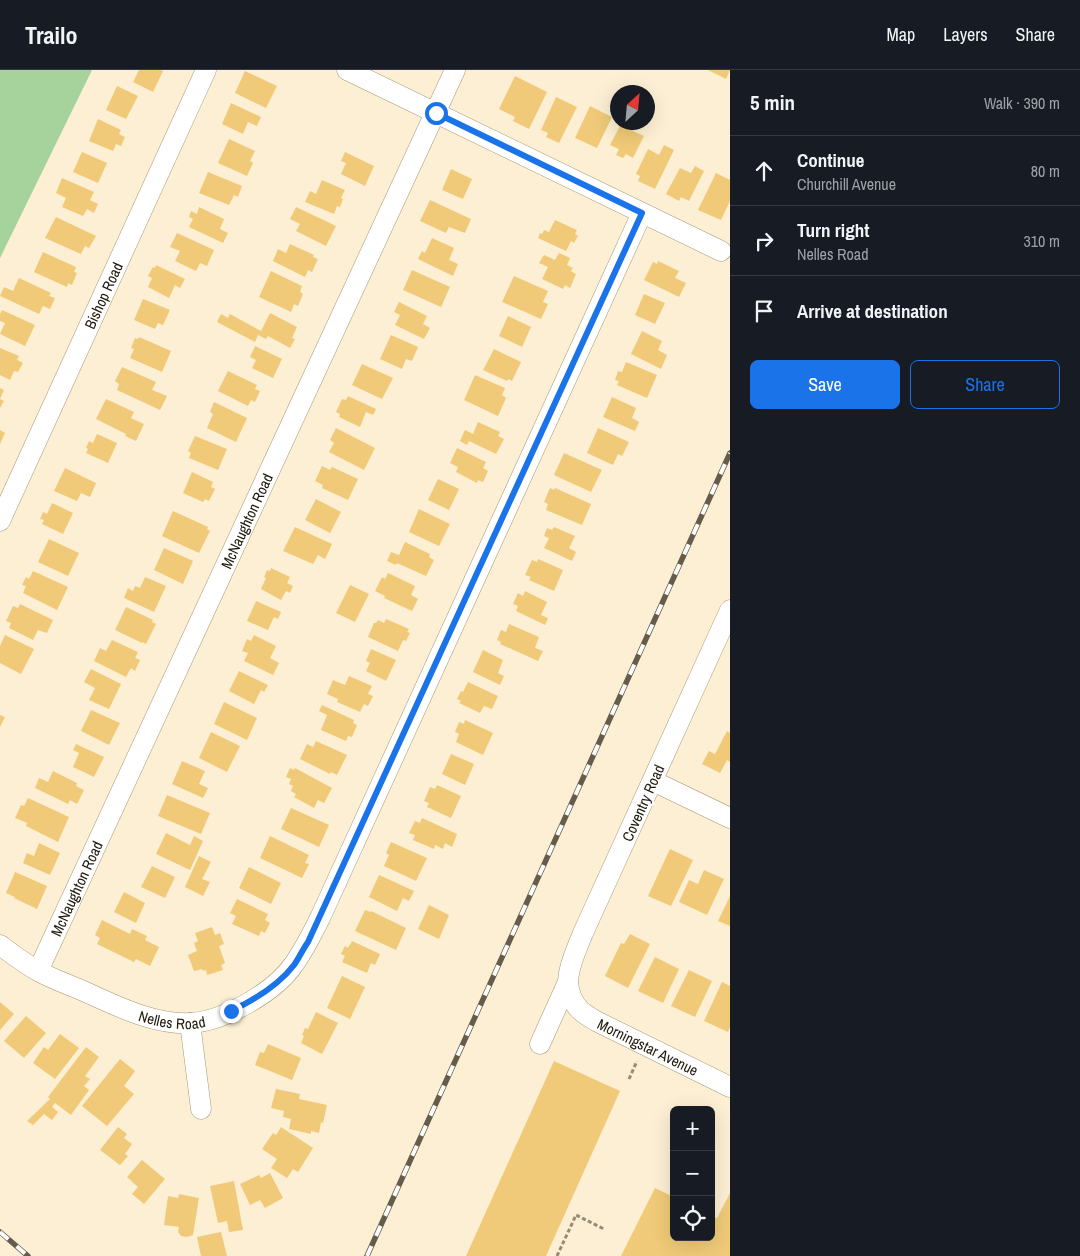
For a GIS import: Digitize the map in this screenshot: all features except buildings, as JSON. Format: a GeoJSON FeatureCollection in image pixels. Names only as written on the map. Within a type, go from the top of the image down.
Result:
{"type":"FeatureCollection","features":[{"type":"Feature","properties":{"kind":"street","name":"Bishop Road"},"geometry":{"type":"LineString","coordinates":[[0,522],[206,70]]}},
{"type":"Feature","properties":{"kind":"street"},"geometry":{"type":"LineString","coordinates":[[347,70],[721,251]]}},
{"type":"Feature","properties":{"kind":"street","name":"McNaughton Road"},"geometry":{"type":"LineString","coordinates":[[38,971],[455,70]]}},
{"type":"Feature","properties":{"kind":"street","name":"Nelles Road"},"geometry":{"type":"LineString","coordinates":[[0,946],[38,971],[112,1004],[166,1021],[190,1023],[211,1020],[250,1002],[279,982],[294,965],[308,942],[642,213]]}},
{"type":"Feature","properties":{"kind":"street","name":"Coventry Road"},"geometry":{"type":"LineString","coordinates":[[540,1044],[569,991],[569,970],[583,933],[730,610]]}},
{"type":"Feature","properties":{"kind":"street"},"geometry":{"type":"LineString","coordinates":[[653,781],[730,818]]}},
{"type":"Feature","properties":{"kind":"street","name":"Morningstar Avenue"},"geometry":{"type":"LineString","coordinates":[[569,991],[580,1011],[596,1021],[730,1087]]}},
{"type":"Feature","properties":{"kind":"street"},"geometry":{"type":"LineString","coordinates":[[190,1023],[201,1109]]}},
{"type":"Feature","properties":{"kind":"path"},"geometry":{"type":"LineString","coordinates":[[557,1256],[576,1215],[604,1229]]}},
{"type":"Feature","properties":{"kind":"green space"},"geometry":{"type":"Polygon","coordinates":[[[0,70],[92,70],[0,258],[0,70]]]}},
{"type":"Feature","properties":{"kind":"railway"},"geometry":{"type":"LineString","coordinates":[[367,1256],[730,453]]}},
{"type":"Feature","properties":{"kind":"railway"},"geometry":{"type":"LineString","coordinates":[[0,1232],[28,1256]]}},
{"type":"Feature","properties":{"kind":"route"},"geometry":{"type":"LineString","coordinates":[[231,1011],[250,1002],[279,982],[294,965],[308,942],[642,213],[436,113]]}}]}
